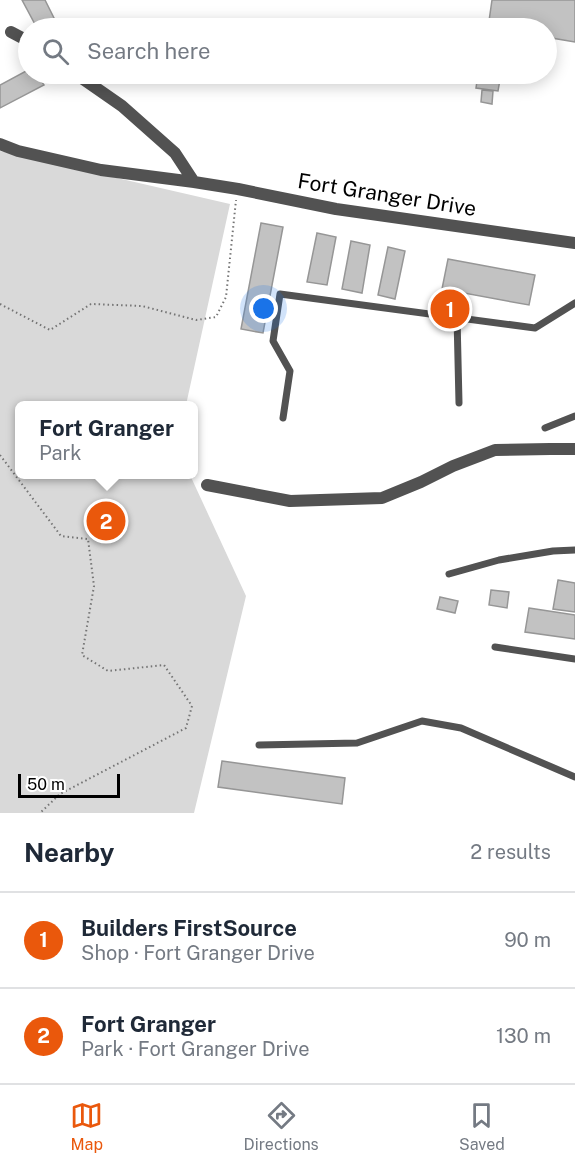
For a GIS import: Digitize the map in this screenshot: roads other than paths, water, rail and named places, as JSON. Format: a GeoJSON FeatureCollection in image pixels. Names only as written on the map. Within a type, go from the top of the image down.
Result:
{"type":"FeatureCollection","features":[{"type":"Feature","properties":{"kind":"street"},"geometry":{"type":"LineString","coordinates":[[11,32],[18,36]]}},
{"type":"Feature","properties":{"kind":"street"},"geometry":{"type":"LineString","coordinates":[[90,84],[122,106],[175,153],[194,182]]}},
{"type":"Feature","properties":{"kind":"street","name":"Fort Granger Drive"},"geometry":{"type":"LineString","coordinates":[[0,144],[18,151],[101,170],[238,189],[336,209],[575,243]]}},
{"type":"Feature","properties":{"kind":"street"},"geometry":{"type":"LineString","coordinates":[[207,485],[290,501],[382,498],[495,450],[575,449]]}},
{"type":"Feature","properties":{"kind":"lane"},"geometry":{"type":"LineString","coordinates":[[283,418],[290,370],[273,341],[280,294],[535,327],[575,303]]}},
{"type":"Feature","properties":{"kind":"lane"},"geometry":{"type":"LineString","coordinates":[[457,317],[459,403]]}},
{"type":"Feature","properties":{"kind":"lane"},"geometry":{"type":"LineString","coordinates":[[545,428],[575,416]]}},
{"type":"Feature","properties":{"kind":"lane"},"geometry":{"type":"LineString","coordinates":[[449,574],[499,560],[553,551],[575,550]]}},
{"type":"Feature","properties":{"kind":"lane"},"geometry":{"type":"LineString","coordinates":[[495,647],[575,659]]}},
{"type":"Feature","properties":{"kind":"lane"},"geometry":{"type":"LineString","coordinates":[[258,745],[357,743],[422,722],[461,728],[575,777]]}},
{"type":"Feature","properties":{"kind":"place","name":"Builders FirstSource"},"geometry":{"type":"Point","coordinates":[450,309]}},
{"type":"Feature","properties":{"kind":"place","name":"Fort Granger"},"geometry":{"type":"Point","coordinates":[106,521]}}]}
